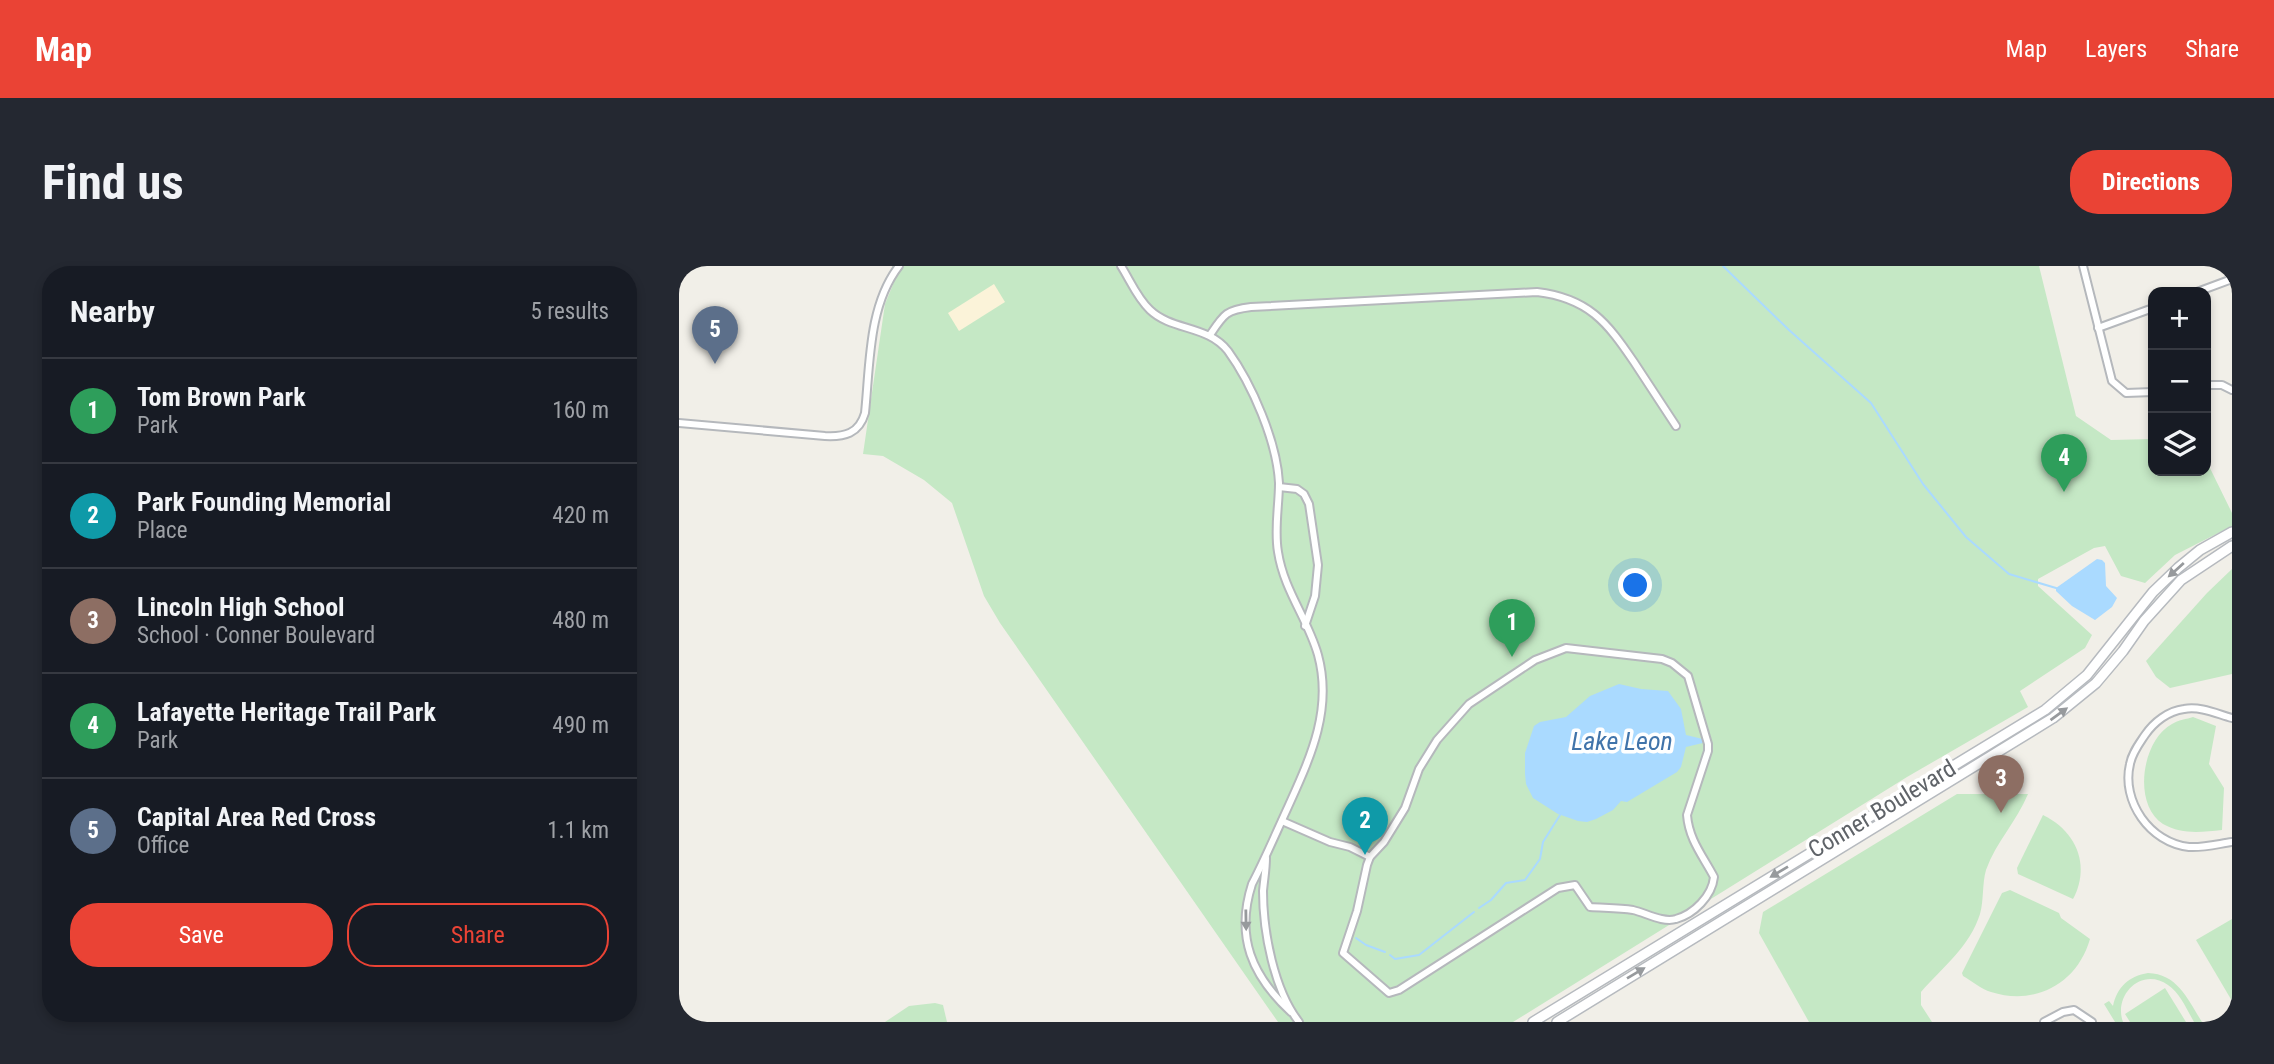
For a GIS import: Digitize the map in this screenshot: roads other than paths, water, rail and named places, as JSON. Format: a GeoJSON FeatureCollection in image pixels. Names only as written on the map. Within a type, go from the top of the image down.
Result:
{"type":"FeatureCollection","features":[{"type":"Feature","properties":{"kind":"main road","name":"Conner Boulevard"},"geometry":{"type":"LineString","coordinates":[[1534,1022],[2060,698],[2087,675],[2153,592],[2178,568],[2200,550],[2232,533]]}},
{"type":"Feature","properties":{"kind":"main road","name":"Conner Boulevard"},"geometry":{"type":"LineString","coordinates":[[1557,1022],[2032,732],[2073,704],[2096,683],[2144,621],[2181,580],[2232,546]]}},
{"type":"Feature","properties":{"kind":"main road"},"geometry":{"type":"LineString","coordinates":[[2025,722],[2032,732]]}},
{"type":"Feature","properties":{"kind":"main road"},"geometry":{"type":"LineString","coordinates":[[1607,977],[1613,987]]}},
{"type":"Feature","properties":{"kind":"street"},"geometry":{"type":"LineString","coordinates":[[679,424],[825,436],[845,436],[855,430],[865,413],[878,312],[888,282],[899,266]]}},
{"type":"Feature","properties":{"kind":"street"},"geometry":{"type":"LineString","coordinates":[[1121,266],[1149,310],[1162,318],[1210,335],[1230,354],[1255,402],[1275,452],[1279,487],[1278,551],[1286,583],[1319,657],[1323,690],[1322,712],[1313,749],[1252,884],[1246,904],[1245,926],[1248,948],[1262,981],[1299,1022]]}},
{"type":"Feature","properties":{"kind":"street"},"geometry":{"type":"LineString","coordinates":[[2083,266],[2112,382],[2126,393],[2148,392]]}},
{"type":"Feature","properties":{"kind":"street"},"geometry":{"type":"LineString","coordinates":[[2228,266],[2232,271]]}},
{"type":"Feature","properties":{"kind":"street"},"geometry":{"type":"LineString","coordinates":[[2210,287],[2232,279]]}},
{"type":"Feature","properties":{"kind":"street"},"geometry":{"type":"LineString","coordinates":[[1210,335],[1226,313],[1251,307],[1537,292],[1558,295],[1581,304],[1604,321],[1676,426]]}},
{"type":"Feature","properties":{"kind":"street"},"geometry":{"type":"LineString","coordinates":[[2098,328],[2148,310]]}},
{"type":"Feature","properties":{"kind":"street"},"geometry":{"type":"LineString","coordinates":[[2211,385],[2222,385],[2232,390]]}},
{"type":"Feature","properties":{"kind":"street"},"geometry":{"type":"LineString","coordinates":[[1279,487],[1297,489],[1304,494],[1309,504],[1318,565],[1315,596],[1305,626]]}},
{"type":"Feature","properties":{"kind":"street"},"geometry":{"type":"LineString","coordinates":[[1581,649],[1662,659],[1672,663],[1688,676],[1708,744],[1687,815],[1689,832],[1714,877],[1707,897],[1675,920],[1664,920],[1635,911],[1590,907],[1575,885],[1559,888],[1399,990],[1389,993],[1343,953],[1357,911],[1370,857],[1384,842],[1405,808],[1429,752],[1462,709],[1535,660],[1557,650],[1581,649]]}},
{"type":"Feature","properties":{"kind":"street"},"geometry":{"type":"LineString","coordinates":[[2232,718],[2193,708],[2174,711],[2165,716],[2148,730],[2133,753],[2128,779],[2135,808],[2147,825],[2164,838],[2187,847],[2232,842]]}},
{"type":"Feature","properties":{"kind":"street"},"geometry":{"type":"LineString","coordinates":[[1282,821],[1370,857]]}},
{"type":"Feature","properties":{"kind":"street"},"geometry":{"type":"LineString","coordinates":[[1266,856],[1263,891],[1268,939],[1278,983],[1291,1012]]}},
{"type":"Feature","properties":{"kind":"street"},"geometry":{"type":"LineString","coordinates":[[2044,1022],[2063,1012],[2074,1010],[2092,1022]]}},
{"type":"Feature","properties":{"kind":"water"},"geometry":{"type":"Polygon","coordinates":[[[2097,559],[2105,563],[2106,586],[2117,598],[2112,607],[2095,620],[2072,606],[2056,588],[2097,559]]]}},
{"type":"Feature","properties":{"kind":"water","name":"Lake Leon"},"geometry":{"type":"Polygon","coordinates":[[[1619,684],[1668,691],[1681,709],[1686,735],[1711,741],[1686,747],[1677,772],[1627,802],[1621,801],[1613,810],[1596,819],[1578,821],[1558,814],[1533,798],[1526,784],[1525,753],[1534,726],[1540,722],[1566,717],[1590,696],[1619,684]]]}},
{"type":"Feature","properties":{"kind":"waterway"},"geometry":{"type":"LineString","coordinates":[[1723,266],[1789,330],[1871,403],[1923,484],[1966,537],[2009,574],[2056,588]]}},
{"type":"Feature","properties":{"kind":"waterway"},"geometry":{"type":"LineString","coordinates":[[1479,908],[1491,900],[1506,883],[1525,880],[1540,859],[1543,842],[1560,815]]}},
{"type":"Feature","properties":{"kind":"waterway"},"geometry":{"type":"LineString","coordinates":[[1390,955],[1395,959],[1419,955],[1474,912]]}},
{"type":"Feature","properties":{"kind":"waterway"},"geometry":{"type":"LineString","coordinates":[[1356,938],[1385,952]]}},
{"type":"Feature","properties":{"kind":"place","name":"Capital Area Red Cross"},"geometry":{"type":"Point","coordinates":[715,364]}},
{"type":"Feature","properties":{"kind":"place","name":"Lafayette Heritage Trail Park"},"geometry":{"type":"Point","coordinates":[2064,492]}},
{"type":"Feature","properties":{"kind":"place","name":"Tom Brown Park"},"geometry":{"type":"Point","coordinates":[1512,657]}},
{"type":"Feature","properties":{"kind":"place","name":"Lincoln High School"},"geometry":{"type":"Point","coordinates":[2001,813]}},
{"type":"Feature","properties":{"kind":"place","name":"Park Founding Memorial"},"geometry":{"type":"Point","coordinates":[1365,855]}}]}
